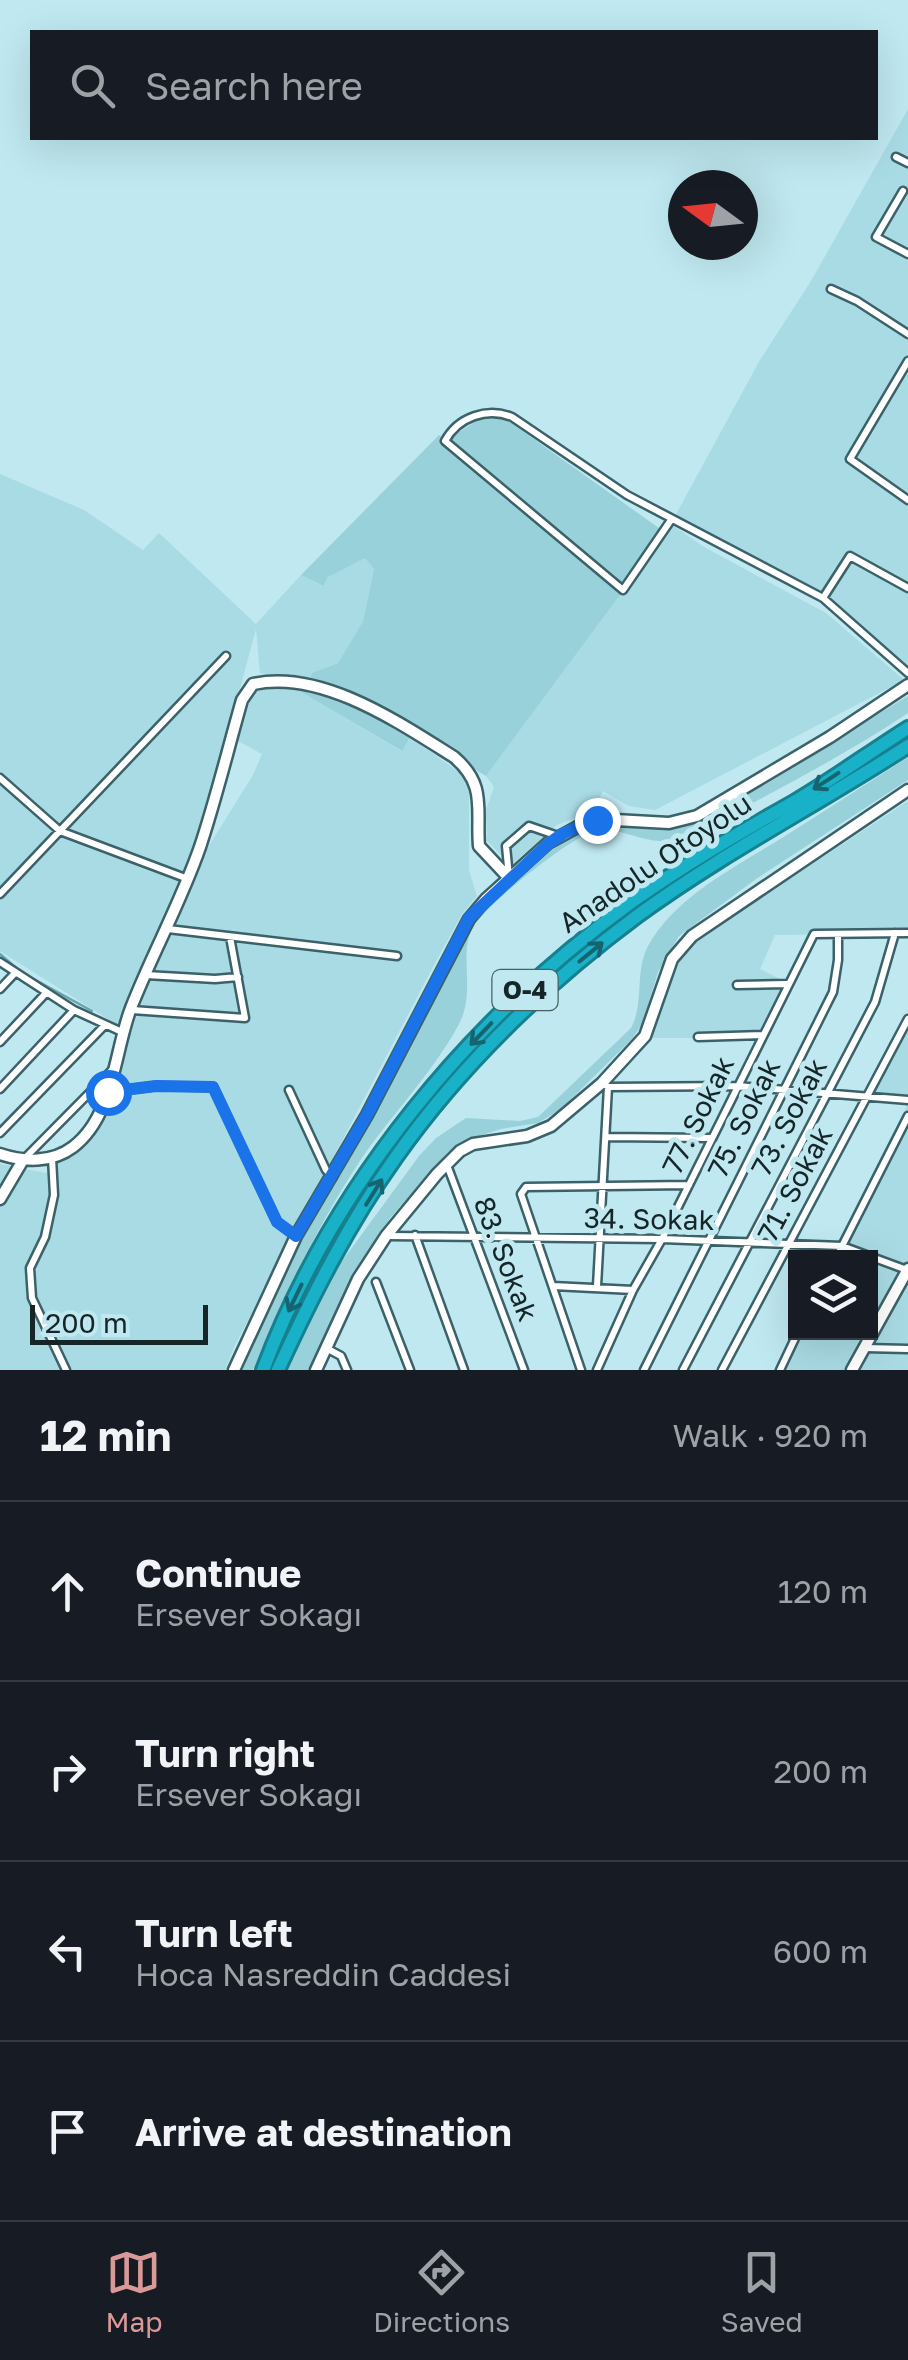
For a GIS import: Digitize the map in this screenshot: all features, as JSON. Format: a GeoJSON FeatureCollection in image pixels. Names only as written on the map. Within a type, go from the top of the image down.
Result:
{"type":"FeatureCollection","features":[{"type":"Feature","properties":{"kind":"highway","name":"Anadolu Otoyolu"},"geometry":{"type":"LineString","coordinates":[[262,1370],[307,1274],[356,1190],[396,1132],[481,1033],[588,935],[634,900],[708,850],[795,801],[908,728]]}},
{"type":"Feature","properties":{"kind":"highway","name":"Anadolu Otoyolu"},"geometry":{"type":"LineString","coordinates":[[278,1370],[318,1284],[396,1156],[504,1031],[547,989],[640,914],[908,746]]}},
{"type":"Feature","properties":{"kind":"main road"},"geometry":{"type":"LineString","coordinates":[[0,1154],[23,1160],[52,1157],[75,1146],[90,1128],[108,1092],[130,1010],[188,880],[244,694],[255,683],[278,680],[334,690],[454,756],[468,768],[480,799],[479,846],[509,878]]}},
{"type":"Feature","properties":{"kind":"main road"},"geometry":{"type":"LineString","coordinates":[[234,1370],[296,1236],[333,1176],[469,918],[559,836],[597,820],[650,824],[698,816],[908,685]]}},
{"type":"Feature","properties":{"kind":"main road"},"geometry":{"type":"LineString","coordinates":[[316,1370],[358,1279],[386,1236],[447,1165],[473,1144],[528,1136],[551,1126],[605,1085],[638,1046],[672,959],[692,936],[908,790]]}},
{"type":"Feature","properties":{"kind":"main road"},"geometry":{"type":"LineString","coordinates":[[0,1199],[23,1160]]}},
{"type":"Feature","properties":{"kind":"main road"},"geometry":{"type":"LineString","coordinates":[[852,1370],[908,1270]]}},
{"type":"Feature","properties":{"kind":"street"},"geometry":{"type":"LineString","coordinates":[[896,157],[908,163]]}},
{"type":"Feature","properties":{"kind":"street"},"geometry":{"type":"LineString","coordinates":[[902,191],[876,237],[908,254]]}},
{"type":"Feature","properties":{"kind":"street"},"geometry":{"type":"LineString","coordinates":[[831,289],[908,334]]}},
{"type":"Feature","properties":{"kind":"street"},"geometry":{"type":"LineString","coordinates":[[908,361],[850,459],[908,500]]}},
{"type":"Feature","properties":{"kind":"street"},"geometry":{"type":"LineString","coordinates":[[671,520],[623,590],[444,440],[472,416],[500,412],[671,520],[823,598],[908,673]]}},
{"type":"Feature","properties":{"kind":"street"},"geometry":{"type":"LineString","coordinates":[[823,598],[850,556],[907,586]]}},
{"type":"Feature","properties":{"kind":"street"},"geometry":{"type":"LineString","coordinates":[[0,894],[226,656]]}},
{"type":"Feature","properties":{"kind":"street"},"geometry":{"type":"LineString","coordinates":[[0,778],[60,831],[188,880]]}},
{"type":"Feature","properties":{"kind":"street"},"geometry":{"type":"LineString","coordinates":[[509,878],[506,846],[530,826],[559,836]]}},
{"type":"Feature","properties":{"kind":"street"},"geometry":{"type":"LineString","coordinates":[[168,929],[397,956]]}},
{"type":"Feature","properties":{"kind":"street","name":"73. Sokak"},"geometry":{"type":"LineString","coordinates":[[683,1370],[875,1002],[894,933]]}},
{"type":"Feature","properties":{"kind":"street"},"geometry":{"type":"LineString","coordinates":[[838,934],[908,933]]}},
{"type":"Feature","properties":{"kind":"street","name":"77. Sokak"},"geometry":{"type":"LineString","coordinates":[[597,1370],[632,1290],[662,1240],[814,934],[838,934]]}},
{"type":"Feature","properties":{"kind":"street","name":"75. Sokak"},"geometry":{"type":"LineString","coordinates":[[644,1370],[833,992],[838,934]]}},
{"type":"Feature","properties":{"kind":"street"},"geometry":{"type":"LineString","coordinates":[[130,1010],[245,1018],[230,937]]}},
{"type":"Feature","properties":{"kind":"street"},"geometry":{"type":"LineString","coordinates":[[0,962],[46,994],[124,1033]]}},
{"type":"Feature","properties":{"kind":"street"},"geometry":{"type":"LineString","coordinates":[[0,989],[15,972]]}},
{"type":"Feature","properties":{"kind":"street"},"geometry":{"type":"LineString","coordinates":[[146,974],[216,980],[238,977]]}},
{"type":"Feature","properties":{"kind":"street"},"geometry":{"type":"LineString","coordinates":[[737,985],[787,984]]}},
{"type":"Feature","properties":{"kind":"street"},"geometry":{"type":"LineString","coordinates":[[0,1042],[46,994]]}},
{"type":"Feature","properties":{"kind":"street"},"geometry":{"type":"LineString","coordinates":[[0,1089],[74,1010]]}},
{"type":"Feature","properties":{"kind":"street","name":"71. Sokak"},"geometry":{"type":"LineString","coordinates":[[722,1370],[908,1019]]}},
{"type":"Feature","properties":{"kind":"street"},"geometry":{"type":"LineString","coordinates":[[0,1133],[106,1025]]}},
{"type":"Feature","properties":{"kind":"street"},"geometry":{"type":"LineString","coordinates":[[698,1037],[763,1034]]}},
{"type":"Feature","properties":{"kind":"street"},"geometry":{"type":"LineString","coordinates":[[896,1041],[908,1039]]}},
{"type":"Feature","properties":{"kind":"street"},"geometry":{"type":"LineString","coordinates":[[23,1160],[112,1070]]}},
{"type":"Feature","properties":{"kind":"street"},"geometry":{"type":"LineString","coordinates":[[597,1286],[606,1137],[605,1085],[738,1086],[908,1100]]}},
{"type":"Feature","properties":{"kind":"street"},"geometry":{"type":"LineString","coordinates":[[108,1092],[156,1086],[213,1087],[277,1222],[296,1236]]}},
{"type":"Feature","properties":{"kind":"street"},"geometry":{"type":"LineString","coordinates":[[290,1090],[326,1170],[333,1176]]}},
{"type":"Feature","properties":{"kind":"street"},"geometry":{"type":"LineString","coordinates":[[840,1250],[908,1116]]}},
{"type":"Feature","properties":{"kind":"street"},"geometry":{"type":"LineString","coordinates":[[606,1137],[712,1138]]}},
{"type":"Feature","properties":{"kind":"street"},"geometry":{"type":"LineString","coordinates":[[52,1157],[54,1195],[45,1237],[30,1268],[32,1298],[66,1370]]}},
{"type":"Feature","properties":{"kind":"street","name":"83. Sokak"},"geometry":{"type":"LineString","coordinates":[[447,1165],[524,1370]]}},
{"type":"Feature","properties":{"kind":"street"},"geometry":{"type":"LineString","coordinates":[[581,1370],[521,1194],[526,1187],[688,1184]]}},
{"type":"Feature","properties":{"kind":"street","name":"34. Sokak"},"geometry":{"type":"LineString","coordinates":[[386,1236],[842,1246],[908,1270]]}},
{"type":"Feature","properties":{"kind":"street"},"geometry":{"type":"LineString","coordinates":[[415,1236],[464,1370]]}},
{"type":"Feature","properties":{"kind":"street"},"geometry":{"type":"LineString","coordinates":[[376,1282],[410,1370]]}},
{"type":"Feature","properties":{"kind":"street"},"geometry":{"type":"LineString","coordinates":[[553,1286],[632,1290]]}},
{"type":"Feature","properties":{"kind":"street"},"geometry":{"type":"LineString","coordinates":[[780,1370],[794,1340]]}},
{"type":"Feature","properties":{"kind":"street"},"geometry":{"type":"LineString","coordinates":[[326,1348],[340,1356],[347,1370]]}},
{"type":"Feature","properties":{"kind":"street"},"geometry":{"type":"LineString","coordinates":[[865,1348],[908,1349]]}},
{"type":"Feature","properties":{"kind":"shaded area"},"geometry":{"type":"Polygon","coordinates":[[[908,109],[908,668],[903,674],[831,605],[674,518],[760,360],[811,281],[908,109]]]}},
{"type":"Feature","properties":{"kind":"shaded area"},"geometry":{"type":"Polygon","coordinates":[[[485,416],[507,420],[666,533],[486,776],[343,691],[310,681],[312,673],[338,663],[363,621],[374,569],[365,558],[328,577],[323,586],[301,575],[439,435],[451,440],[485,416]]]}},
{"type":"Feature","properties":{"kind":"shaded area"},"geometry":{"type":"Polygon","coordinates":[[[0,474],[84,510],[143,550],[159,533],[256,624],[301,575],[322,586],[328,577],[365,557],[374,569],[363,621],[338,663],[313,673],[310,681],[260,673],[256,629],[202,829],[119,1026],[0,951],[0,474]]]}},
{"type":"Feature","properties":{"kind":"shaded area"},"geometry":{"type":"Polygon","coordinates":[[[672,525],[704,547],[826,613],[904,680],[655,810],[629,806],[603,791],[593,811],[557,825],[511,865],[487,841],[486,810],[494,787],[486,776],[672,525]]]}},
{"type":"Feature","properties":{"kind":"shaded area"},"geometry":{"type":"Polygon","coordinates":[[[270,685],[294,688],[401,751],[410,737],[463,775],[469,785],[469,870],[477,896],[462,914],[434,965],[225,1370],[0,1370],[0,1164],[46,1173],[98,1128],[145,993],[192,881],[262,754],[238,741],[253,692],[270,685]]]}},
{"type":"Feature","properties":{"kind":"shaded area"},"geometry":{"type":"Polygon","coordinates":[[[294,688],[339,698],[410,737],[402,751],[294,688]]]}},
{"type":"Feature","properties":{"kind":"shaded area"},"geometry":{"type":"Polygon","coordinates":[[[908,696],[908,713],[751,804],[675,839],[653,840],[609,830],[587,834],[545,862],[483,914],[467,946],[466,999],[458,1026],[341,1191],[300,1267],[253,1370],[237,1370],[298,1236],[341,1174],[471,921],[498,892],[552,845],[590,826],[608,823],[660,828],[700,821],[908,696]]]}},
{"type":"Feature","properties":{"kind":"shaded area"},"geometry":{"type":"Polygon","coordinates":[[[908,757],[908,780],[756,879],[679,936],[658,972],[643,1022],[632,1039],[561,1109],[538,1123],[466,1140],[448,1152],[390,1218],[358,1266],[309,1370],[286,1370],[340,1264],[436,1138],[466,1118],[520,1121],[538,1117],[631,1028],[638,1008],[644,956],[660,928],[675,912],[728,871],[908,757]]]}},
{"type":"Feature","properties":{"kind":"shaded area"},"geometry":{"type":"Polygon","coordinates":[[[908,801],[908,934],[775,935],[760,969],[784,981],[756,1038],[647,1038],[681,955],[694,942],[908,801]]]}},
{"type":"Feature","properties":{"kind":"shaded area"},"geometry":{"type":"Polygon","coordinates":[[[908,1015],[908,1097],[863,1095],[868,1086],[908,1015]]]}},
{"type":"Feature","properties":{"kind":"shaded area"},"geometry":{"type":"Polygon","coordinates":[[[908,1104],[908,1370],[774,1370],[789,1340],[878,1340],[878,1250],[835,1250],[908,1104]]]}},
{"type":"Feature","properties":{"kind":"waterway"},"geometry":{"type":"LineString","coordinates":[[0,954],[21,972],[92,1011]]}},
{"type":"Feature","properties":{"kind":"route"},"geometry":{"type":"LineString","coordinates":[[108,1092],[156,1086],[213,1087],[277,1222],[296,1236],[367,1115],[469,918],[548,844],[597,820]]}}]}
